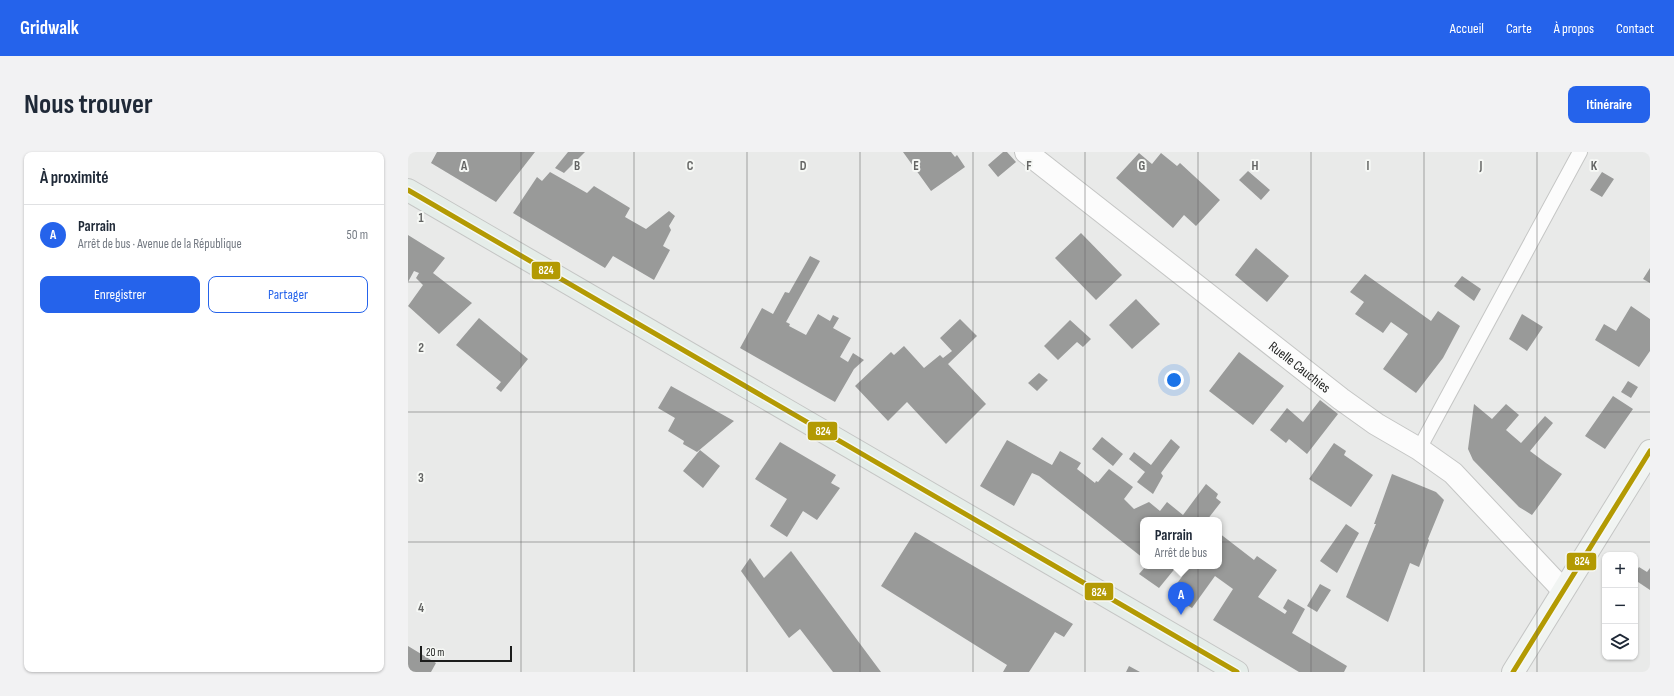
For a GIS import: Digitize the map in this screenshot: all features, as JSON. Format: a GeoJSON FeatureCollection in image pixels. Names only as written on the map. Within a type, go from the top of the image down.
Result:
{"type":"FeatureCollection","features":[{"type":"Feature","properties":{"kind":"main road"},"geometry":{"type":"LineString","coordinates":[[408,190],[1237,672]]}},
{"type":"Feature","properties":{"kind":"street","name":"Ruelle Cauchies"},"geometry":{"type":"LineString","coordinates":[[1026,152],[1341,400],[1376,424],[1419,449],[1457,477],[1563,590]]}},
{"type":"Feature","properties":{"kind":"street"},"geometry":{"type":"LineString","coordinates":[[1513,672],[1650,451]]}},
{"type":"Feature","properties":{"kind":"lane"},"geometry":{"type":"LineString","coordinates":[[1419,449],[1580,152]]}},
{"type":"Feature","properties":{"kind":"building"},"geometry":{"type":"Polygon","coordinates":[[[437,152],[535,152],[496,202],[431,163],[437,152]]]}},
{"type":"Feature","properties":{"kind":"building"},"geometry":{"type":"Polygon","coordinates":[[[568,152],[585,152],[564,173],[555,168],[568,152]]]}},
{"type":"Feature","properties":{"kind":"building"},"geometry":{"type":"Polygon","coordinates":[[[903,152],[951,152],[955,157],[957,155],[965,167],[931,191],[903,152]]]}},
{"type":"Feature","properties":{"kind":"building"},"geometry":{"type":"Polygon","coordinates":[[[1003,152],[1007,152],[1016,162],[998,177],[988,165],[1003,152]]]}},
{"type":"Feature","properties":{"kind":"building"},"geometry":{"type":"Polygon","coordinates":[[[1139,153],[1152,164],[1161,153],[1177,166],[1180,163],[1220,200],[1196,226],[1184,215],[1173,228],[1116,178],[1139,153]]]}},
{"type":"Feature","properties":{"kind":"building"},"geometry":{"type":"Polygon","coordinates":[[[1248,171],[1270,190],[1261,200],[1239,180],[1248,171]]]}},
{"type":"Feature","properties":{"kind":"building"},"geometry":{"type":"Polygon","coordinates":[[[550,172],[587,193],[594,186],[630,208],[625,217],[646,229],[669,211],[675,216],[669,226],[671,230],[663,246],[670,250],[654,280],[613,256],[605,268],[513,213],[537,177],[542,181],[550,172]]]}},
{"type":"Feature","properties":{"kind":"building"},"geometry":{"type":"Polygon","coordinates":[[[1602,172],[1614,179],[1602,197],[1590,190],[1602,172]]]}},
{"type":"Feature","properties":{"kind":"building"},"geometry":{"type":"Polygon","coordinates":[[[1081,233],[1122,275],[1096,300],[1055,258],[1081,233]]]}},
{"type":"Feature","properties":{"kind":"building"},"geometry":{"type":"Polygon","coordinates":[[[408,235],[445,258],[433,273],[472,303],[439,334],[408,306],[423,285],[416,278],[419,273],[414,271],[408,282],[408,235]]]}},
{"type":"Feature","properties":{"kind":"building"},"geometry":{"type":"Polygon","coordinates":[[[1256,248],[1289,276],[1267,302],[1235,275],[1256,248]]]}},
{"type":"Feature","properties":{"kind":"building"},"geometry":{"type":"Polygon","coordinates":[[[810,256],[820,261],[786,322],[790,324],[789,326],[806,335],[818,314],[830,321],[833,315],[839,318],[833,328],[851,338],[840,357],[848,362],[853,353],[864,360],[854,369],[835,402],[740,348],[762,308],[773,314],[785,292],[789,293],[810,256]]]}},
{"type":"Feature","properties":{"kind":"building"},"geometry":{"type":"Polygon","coordinates":[[[1650,268],[1650,283],[1643,279],[1650,268]]]}},
{"type":"Feature","properties":{"kind":"building"},"geometry":{"type":"Polygon","coordinates":[[[1365,274],[1431,321],[1438,311],[1460,326],[1443,358],[1416,393],[1383,369],[1408,334],[1391,322],[1383,333],[1355,314],[1364,302],[1350,292],[1365,274]]]}},
{"type":"Feature","properties":{"kind":"building"},"geometry":{"type":"Polygon","coordinates":[[[1462,276],[1481,289],[1474,301],[1454,286],[1462,276]]]}},
{"type":"Feature","properties":{"kind":"building"},"geometry":{"type":"Polygon","coordinates":[[[1136,299],[1160,324],[1132,349],[1109,325],[1136,299]]]}},
{"type":"Feature","properties":{"kind":"building"},"geometry":{"type":"Polygon","coordinates":[[[1631,306],[1650,319],[1650,351],[1639,367],[1595,340],[1604,324],[1616,331],[1631,306]]]}},
{"type":"Feature","properties":{"kind":"building"},"geometry":{"type":"Polygon","coordinates":[[[1522,314],[1543,327],[1527,351],[1509,339],[1522,314]]]}},
{"type":"Feature","properties":{"kind":"building"},"geometry":{"type":"Polygon","coordinates":[[[479,318],[528,359],[501,392],[496,388],[501,382],[456,345],[479,318]]]}},
{"type":"Feature","properties":{"kind":"building"},"geometry":{"type":"Polygon","coordinates":[[[960,319],[977,336],[948,364],[986,404],[946,444],[907,402],[888,421],[855,386],[891,352],[894,355],[904,346],[924,368],[940,355],[943,358],[952,351],[940,338],[960,319]]]}},
{"type":"Feature","properties":{"kind":"building"},"geometry":{"type":"Polygon","coordinates":[[[1070,320],[1091,339],[1083,347],[1077,342],[1058,360],[1044,346],[1070,320]]]}},
{"type":"Feature","properties":{"kind":"building"},"geometry":{"type":"Polygon","coordinates":[[[1239,352],[1284,386],[1253,425],[1209,391],[1239,352]]]}},
{"type":"Feature","properties":{"kind":"building"},"geometry":{"type":"Polygon","coordinates":[[[1039,373],[1048,380],[1037,391],[1028,383],[1039,373]]]}},
{"type":"Feature","properties":{"kind":"building"},"geometry":{"type":"Polygon","coordinates":[[[1628,381],[1638,387],[1631,398],[1621,392],[1628,381]]]}},
{"type":"Feature","properties":{"kind":"building"},"geometry":{"type":"Polygon","coordinates":[[[671,386],[734,421],[697,452],[683,444],[684,441],[668,431],[675,418],[658,408],[671,386]]]}},
{"type":"Feature","properties":{"kind":"building"},"geometry":{"type":"Polygon","coordinates":[[[1613,396],[1633,409],[1605,449],[1585,436],[1613,396]]]}},
{"type":"Feature","properties":{"kind":"building"},"geometry":{"type":"Polygon","coordinates":[[[1320,400],[1338,414],[1307,454],[1289,439],[1286,443],[1270,430],[1287,408],[1303,422],[1320,400]]]}},
{"type":"Feature","properties":{"kind":"building"},"geometry":{"type":"Polygon","coordinates":[[[1474,404],[1492,419],[1506,404],[1519,415],[1506,430],[1521,443],[1545,416],[1553,423],[1530,451],[1562,474],[1532,515],[1519,507],[1473,460],[1468,449],[1474,404]]]}},
{"type":"Feature","properties":{"kind":"building"},"geometry":{"type":"Polygon","coordinates":[[[1102,437],[1123,454],[1113,466],[1092,449],[1102,437]]]}},
{"type":"Feature","properties":{"kind":"building"},"geometry":{"type":"Polygon","coordinates":[[[1171,439],[1180,447],[1161,473],[1163,476],[1153,494],[1137,482],[1145,472],[1129,459],[1134,452],[1151,465],[1171,439]]]}},
{"type":"Feature","properties":{"kind":"building"},"geometry":{"type":"Polygon","coordinates":[[[1007,440],[1052,465],[1060,451],[1081,463],[1077,469],[1095,483],[1096,481],[1098,482],[1109,469],[1133,487],[1124,499],[1134,509],[1149,502],[1160,511],[1167,502],[1183,515],[1206,484],[1218,494],[1216,498],[1221,502],[1209,517],[1140,517],[1140,556],[1039,476],[1032,473],[1014,506],[980,486],[1007,440]]]}},
{"type":"Feature","properties":{"kind":"building"},"geometry":{"type":"Polygon","coordinates":[[[780,442],[836,475],[831,483],[840,488],[817,520],[803,511],[787,537],[770,526],[787,499],[755,479],[780,442]]]}},
{"type":"Feature","properties":{"kind":"building"},"geometry":{"type":"Polygon","coordinates":[[[1334,443],[1346,451],[1344,455],[1373,475],[1351,507],[1309,479],[1334,443]]]}},
{"type":"Feature","properties":{"kind":"building"},"geometry":{"type":"Polygon","coordinates":[[[700,450],[720,466],[703,488],[683,471],[700,450]]]}},
{"type":"Feature","properties":{"kind":"building"},"geometry":{"type":"Polygon","coordinates":[[[1392,474],[1436,492],[1444,500],[1428,539],[1429,540],[1419,567],[1410,563],[1388,622],[1346,597],[1376,524],[1374,524],[1392,474]]]}},
{"type":"Feature","properties":{"kind":"building"},"geometry":{"type":"Polygon","coordinates":[[[1346,524],[1359,533],[1337,573],[1320,561],[1346,524]]]}},
{"type":"Feature","properties":{"kind":"building"},"geometry":{"type":"Polygon","coordinates":[[[915,532],[1073,624],[1064,637],[1055,632],[1029,672],[1003,672],[1007,665],[881,586],[915,532]]]}},
{"type":"Feature","properties":{"kind":"building"},"geometry":{"type":"Polygon","coordinates":[[[1222,535],[1254,560],[1257,556],[1277,570],[1258,597],[1285,614],[1287,611],[1283,608],[1288,599],[1305,609],[1292,633],[1347,666],[1344,672],[1299,672],[1213,620],[1233,589],[1215,576],[1192,608],[1169,594],[1188,569],[1222,569],[1222,535]]]}},
{"type":"Feature","properties":{"kind":"building"},"geometry":{"type":"Polygon","coordinates":[[[791,551],[881,672],[833,672],[800,629],[789,638],[741,571],[750,558],[764,578],[791,551]]]}},
{"type":"Feature","properties":{"kind":"building"},"geometry":{"type":"Polygon","coordinates":[[[1639,567],[1647,572],[1650,568],[1650,590],[1638,582],[1639,567]]]}},
{"type":"Feature","properties":{"kind":"building"},"geometry":{"type":"Polygon","coordinates":[[[1143,569],[1175,569],[1159,588],[1139,574],[1143,569]]]}},
{"type":"Feature","properties":{"kind":"building"},"geometry":{"type":"Polygon","coordinates":[[[1320,584],[1331,590],[1317,612],[1307,606],[1320,584]]]}},
{"type":"Feature","properties":{"kind":"building"},"geometry":{"type":"Polygon","coordinates":[[[408,646],[436,663],[431,672],[408,672],[408,646]]]}},
{"type":"Feature","properties":{"kind":"building"},"geometry":{"type":"Polygon","coordinates":[[[1129,666],[1140,672],[1126,672],[1129,666]]]}},
{"type":"Feature","properties":{"kind":"transit line","name":"824"},"geometry":{"type":"LineString","coordinates":[[408,190],[1237,672]]}},
{"type":"Feature","properties":{"kind":"transit line","name":"824"},"geometry":{"type":"LineString","coordinates":[[1513,672],[1650,451]]}},
{"type":"Feature","properties":{"kind":"place","name":"Parrain"},"geometry":{"type":"Point","coordinates":[1181,615]}}]}
